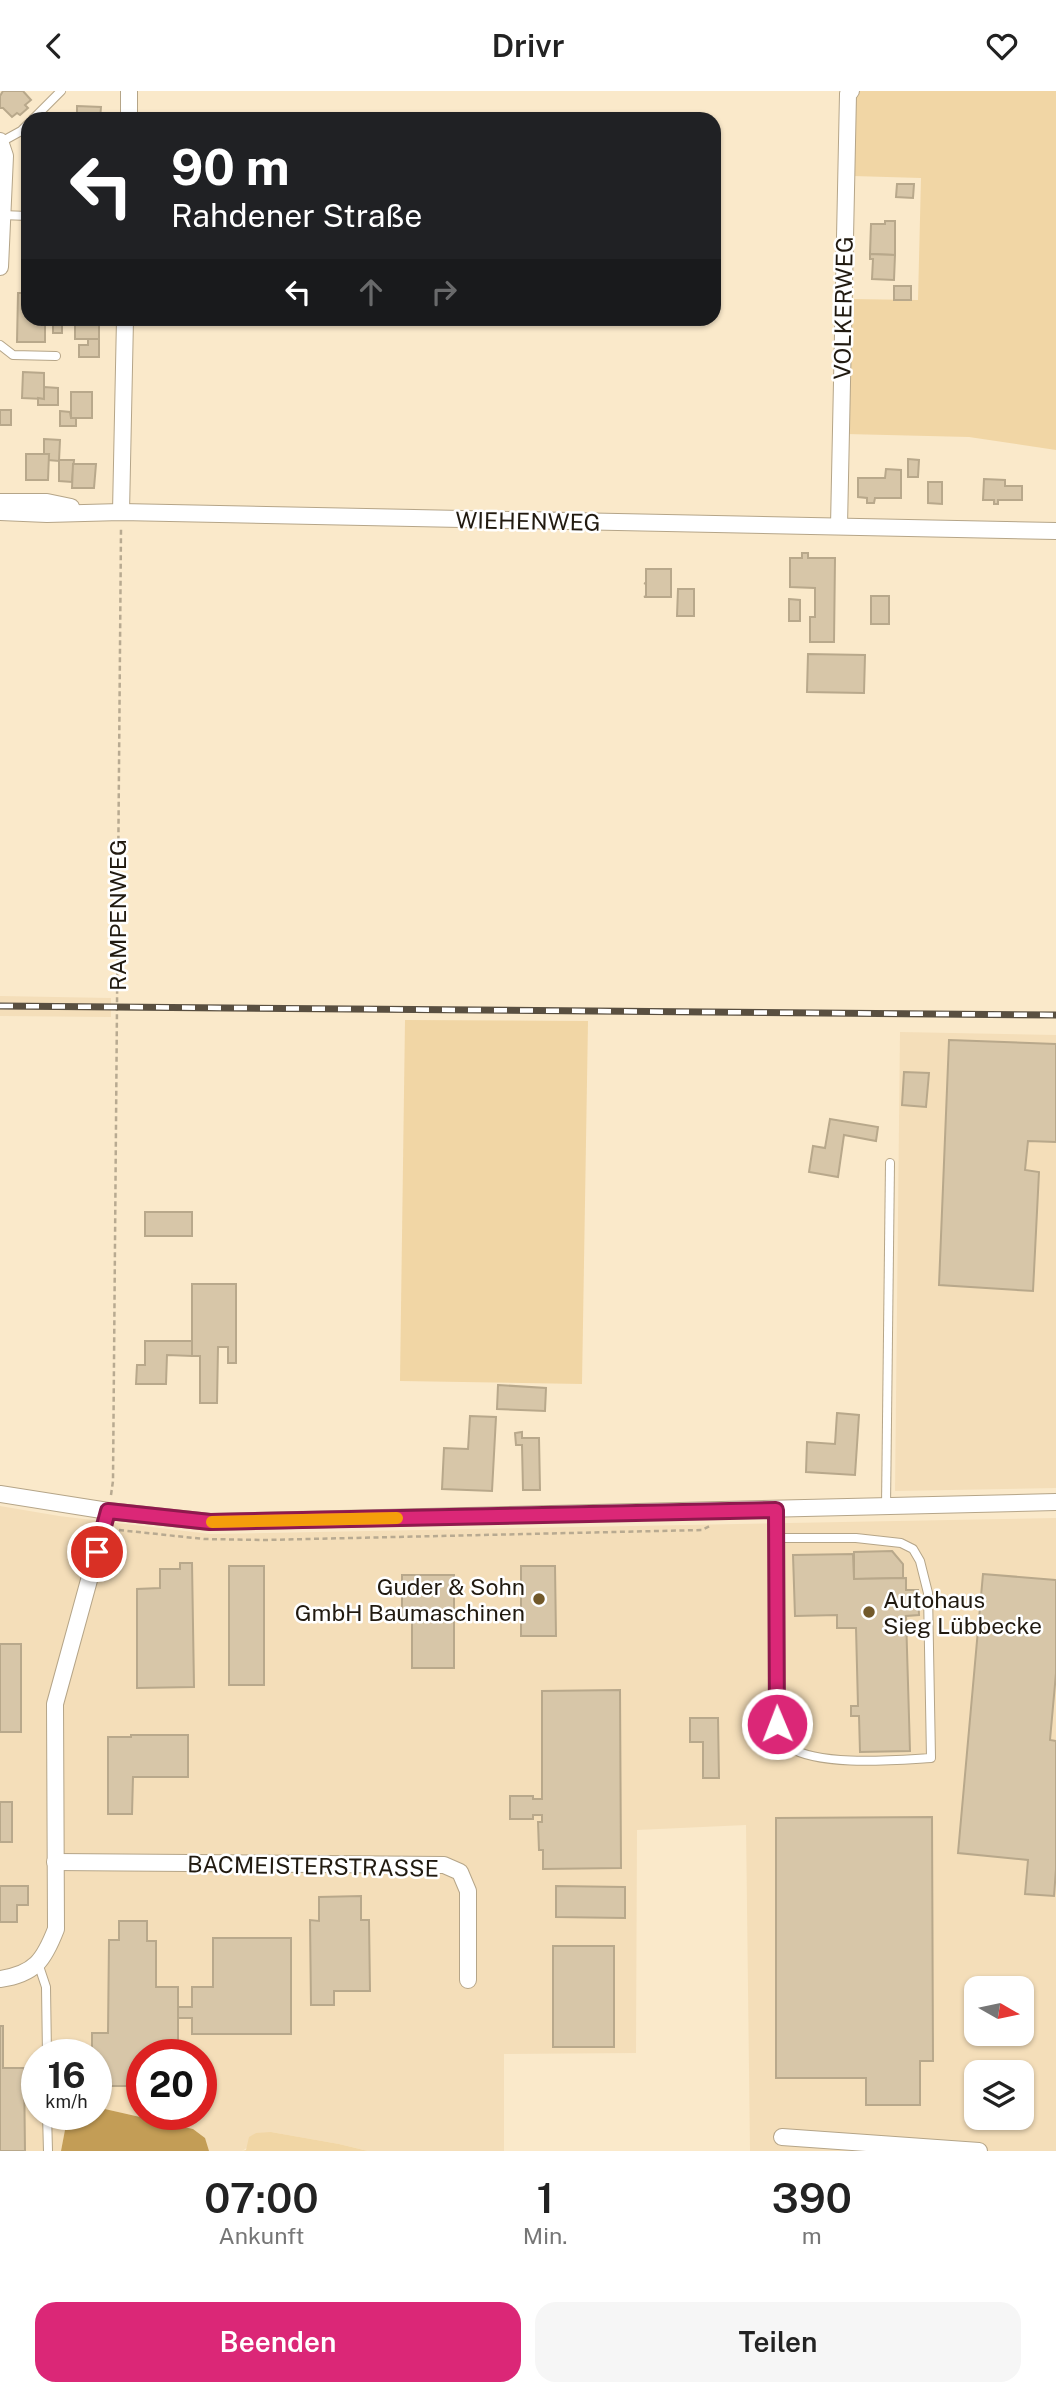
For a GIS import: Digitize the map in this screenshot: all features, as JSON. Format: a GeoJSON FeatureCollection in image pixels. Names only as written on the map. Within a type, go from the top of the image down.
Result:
{"type":"FeatureCollection","features":[{"type":"Feature","properties":{"kind":"street"},"geometry":{"type":"LineString","coordinates":[[129,112],[130,91]]}},
{"type":"Feature","properties":{"kind":"street","name":"VOLKERWEG"},"geometry":{"type":"LineString","coordinates":[[838,526],[848,95],[851,91]]}},
{"type":"Feature","properties":{"kind":"street"},"geometry":{"type":"LineString","coordinates":[[0,267],[5,156],[1,141]]}},
{"type":"Feature","properties":{"kind":"street"},"geometry":{"type":"LineString","coordinates":[[121,512],[125,326]]}},
{"type":"Feature","properties":{"kind":"street"},"geometry":{"type":"LineString","coordinates":[[0,502],[47,502],[88,511]]}},
{"type":"Feature","properties":{"kind":"street","name":"WIEHENWEG"},"geometry":{"type":"LineString","coordinates":[[0,512],[47,514],[88,511],[1056,531]]}},
{"type":"Feature","properties":{"kind":"street"},"geometry":{"type":"LineString","coordinates":[[0,1495],[210,1522],[1056,1502]]}},
{"type":"Feature","properties":{"kind":"street"},"geometry":{"type":"LineString","coordinates":[[0,1979],[27,1973],[48,1950],[56,1929],[55,1704],[108,1511]]}},
{"type":"Feature","properties":{"kind":"street","name":"BACMEISTERSTRASSE"},"geometry":{"type":"LineString","coordinates":[[55,1862],[444,1865],[460,1872],[468,1891],[468,1980]]}},
{"type":"Feature","properties":{"kind":"street"},"geometry":{"type":"LineString","coordinates":[[782,2137],[979,2151]]}},
{"type":"Feature","properties":{"kind":"lane"},"geometry":{"type":"LineString","coordinates":[[40,112],[61,91]]}},
{"type":"Feature","properties":{"kind":"lane"},"geometry":{"type":"LineString","coordinates":[[1,141],[21,131]]}},
{"type":"Feature","properties":{"kind":"lane"},"geometry":{"type":"LineString","coordinates":[[2,215],[21,216]]}},
{"type":"Feature","properties":{"kind":"lane"},"geometry":{"type":"LineString","coordinates":[[0,345],[13,355],[56,356]]}},
{"type":"Feature","properties":{"kind":"lane"},"geometry":{"type":"LineString","coordinates":[[886,1507],[890,1163]]}},
{"type":"Feature","properties":{"kind":"lane"},"geometry":{"type":"LineString","coordinates":[[776,1510],[775,1618],[779,1738],[788,1747],[804,1754],[832,1758],[877,1761],[931,1758],[928,1593],[920,1561],[913,1549],[901,1543],[856,1538],[777,1538]]}},
{"type":"Feature","properties":{"kind":"lane"},"geometry":{"type":"LineString","coordinates":[[38,1963],[46,1987],[47,2039]]}},
{"type":"Feature","properties":{"kind":"lane"},"geometry":{"type":"LineString","coordinates":[[47,2130],[48,2151]]}},
{"type":"Feature","properties":{"kind":"path","name":"RAMPENWEG"},"geometry":{"type":"LineString","coordinates":[[108,1511],[113,1481],[121,512]]}},
{"type":"Feature","properties":{"kind":"shaded area"},"geometry":{"type":"Polygon","coordinates":[[[860,91],[1056,91],[1056,450],[969,437],[846,434],[850,299],[918,300],[921,178],[853,176],[852,106],[860,91]]]}},
{"type":"Feature","properties":{"kind":"shaded area"},"geometry":{"type":"Polygon","coordinates":[[[0,996],[111,998],[111,1017],[0,1016],[0,996]]]}},
{"type":"Feature","properties":{"kind":"shaded area"},"geometry":{"type":"Polygon","coordinates":[[[405,1020],[588,1021],[582,1384],[400,1381],[405,1020]]]}},
{"type":"Feature","properties":{"kind":"shaded area"},"geometry":{"type":"Polygon","coordinates":[[[900,1032],[1056,1035],[1056,1488],[895,1491],[900,1032]]]}},
{"type":"Feature","properties":{"kind":"shaded area"},"geometry":{"type":"Polygon","coordinates":[[[0,1506],[59,1516],[210,1534],[1056,1518],[1056,2151],[750,2151],[746,1825],[637,1830],[636,2053],[504,2054],[504,2151],[368,2151],[271,2132],[242,2151],[209,2151],[194,2130],[217,2130],[217,2039],[126,2039],[126,2114],[112,2111],[112,2039],[21,2039],[21,2130],[65,2130],[61,2151],[0,2151],[0,1506]]]}},
{"type":"Feature","properties":{"kind":"shaded area"},"geometry":{"type":"Polygon","coordinates":[[[112,2111],[126,2114],[126,2130],[194,2130],[205,2138],[209,2151],[61,2151],[65,2130],[112,2130],[112,2111]]]}},
{"type":"Feature","properties":{"kind":"shaded area"},"geometry":{"type":"Polygon","coordinates":[[[271,2132],[368,2151],[242,2151],[246,2150],[249,2137],[256,2133],[271,2132]]]}},
{"type":"Feature","properties":{"kind":"building"},"geometry":{"type":"Polygon","coordinates":[[[3,91],[23,91],[31,100],[25,105],[28,108],[20,115],[17,113],[12,117],[0,108],[3,91]]]}},
{"type":"Feature","properties":{"kind":"building"},"geometry":{"type":"Polygon","coordinates":[[[77,106],[101,107],[101,112],[77,112],[77,106]]]}},
{"type":"Feature","properties":{"kind":"building"},"geometry":{"type":"Polygon","coordinates":[[[897,184],[914,184],[913,198],[896,197],[897,184]]]}},
{"type":"Feature","properties":{"kind":"building"},"geometry":{"type":"Polygon","coordinates":[[[885,221],[895,221],[895,255],[870,254],[871,224],[885,224],[885,221]]]}},
{"type":"Feature","properties":{"kind":"building"},"geometry":{"type":"Polygon","coordinates":[[[870,254],[895,255],[894,280],[872,279],[873,259],[870,259],[870,254]]]}},
{"type":"Feature","properties":{"kind":"building"},"geometry":{"type":"Polygon","coordinates":[[[894,286],[911,286],[911,300],[894,300],[894,286]]]}},
{"type":"Feature","properties":{"kind":"building"},"geometry":{"type":"Polygon","coordinates":[[[18,293],[21,293],[21,326],[45,326],[45,342],[17,342],[18,293]]]}},
{"type":"Feature","properties":{"kind":"building"},"geometry":{"type":"Polygon","coordinates":[[[53,326],[62,326],[62,333],[53,333],[53,326]]]}},
{"type":"Feature","properties":{"kind":"building"},"geometry":{"type":"Polygon","coordinates":[[[75,326],[99,326],[99,339],[75,339],[75,326]]]}},
{"type":"Feature","properties":{"kind":"building"},"geometry":{"type":"Polygon","coordinates":[[[88,339],[99,339],[99,357],[79,357],[79,345],[88,345],[88,339]]]}},
{"type":"Feature","properties":{"kind":"building"},"geometry":{"type":"Polygon","coordinates":[[[23,372],[44,373],[44,399],[22,398],[23,372]]]}},
{"type":"Feature","properties":{"kind":"building"},"geometry":{"type":"Polygon","coordinates":[[[44,387],[58,388],[58,405],[38,405],[38,398],[44,399],[44,387]]]}},
{"type":"Feature","properties":{"kind":"building"},"geometry":{"type":"Polygon","coordinates":[[[71,392],[92,392],[92,418],[71,418],[71,392]]]}},
{"type":"Feature","properties":{"kind":"building"},"geometry":{"type":"Polygon","coordinates":[[[0,410],[11,410],[11,425],[0,425],[0,410]]]}},
{"type":"Feature","properties":{"kind":"building"},"geometry":{"type":"Polygon","coordinates":[[[60,411],[70,412],[71,418],[76,418],[76,426],[60,426],[60,411]]]}},
{"type":"Feature","properties":{"kind":"building"},"geometry":{"type":"Polygon","coordinates":[[[44,439],[60,440],[59,461],[48,460],[49,454],[44,454],[44,439]]]}},
{"type":"Feature","properties":{"kind":"building"},"geometry":{"type":"Polygon","coordinates":[[[26,454],[49,454],[48,480],[26,480],[26,454]]]}},
{"type":"Feature","properties":{"kind":"building"},"geometry":{"type":"Polygon","coordinates":[[[908,459],[919,460],[918,477],[908,477],[908,459]]]}},
{"type":"Feature","properties":{"kind":"building"},"geometry":{"type":"Polygon","coordinates":[[[59,460],[74,460],[72,482],[59,481],[59,460]]]}},
{"type":"Feature","properties":{"kind":"building"},"geometry":{"type":"Polygon","coordinates":[[[73,464],[96,464],[94,488],[72,488],[73,464]]]}},
{"type":"Feature","properties":{"kind":"building"},"geometry":{"type":"Polygon","coordinates":[[[886,469],[901,470],[901,498],[875,498],[874,503],[867,503],[867,498],[858,497],[858,478],[885,478],[886,469]]]}},
{"type":"Feature","properties":{"kind":"building"},"geometry":{"type":"Polygon","coordinates":[[[984,479],[1005,480],[1005,486],[1022,486],[1022,500],[998,500],[998,504],[994,504],[994,500],[983,500],[984,479]]]}},
{"type":"Feature","properties":{"kind":"building"},"geometry":{"type":"Polygon","coordinates":[[[928,482],[942,482],[942,504],[928,503],[928,482]]]}},
{"type":"Feature","properties":{"kind":"building"},"geometry":{"type":"Polygon","coordinates":[[[802,553],[808,553],[808,558],[835,558],[834,642],[810,642],[810,617],[815,617],[815,588],[790,587],[790,558],[802,558],[802,553]]]}},
{"type":"Feature","properties":{"kind":"building"},"geometry":{"type":"Polygon","coordinates":[[[646,569],[671,569],[671,597],[644,597],[646,569]]]}},
{"type":"Feature","properties":{"kind":"building"},"geometry":{"type":"Polygon","coordinates":[[[678,589],[694,589],[694,616],[677,616],[678,589]]]}},
{"type":"Feature","properties":{"kind":"building"},"geometry":{"type":"Polygon","coordinates":[[[871,596],[889,596],[889,624],[871,624],[871,596]]]}},
{"type":"Feature","properties":{"kind":"building"},"geometry":{"type":"Polygon","coordinates":[[[789,599],[800,600],[800,621],[789,621],[789,599]]]}},
{"type":"Feature","properties":{"kind":"building"},"geometry":{"type":"Polygon","coordinates":[[[808,654],[865,655],[864,693],[807,692],[808,654]]]}},
{"type":"Feature","properties":{"kind":"building"},"geometry":{"type":"Polygon","coordinates":[[[949,1040],[1056,1044],[1056,1142],[1028,1141],[1025,1170],[1039,1172],[1033,1291],[939,1285],[949,1040]]]}},
{"type":"Feature","properties":{"kind":"building"},"geometry":{"type":"Polygon","coordinates":[[[904,1072],[929,1073],[926,1107],[902,1105],[904,1072]]]}},
{"type":"Feature","properties":{"kind":"building"},"geometry":{"type":"Polygon","coordinates":[[[830,1119],[878,1127],[876,1141],[844,1135],[838,1177],[809,1172],[813,1146],[825,1148],[830,1119]]]}},
{"type":"Feature","properties":{"kind":"building"},"geometry":{"type":"Polygon","coordinates":[[[145,1212],[192,1212],[192,1236],[145,1236],[145,1212]]]}},
{"type":"Feature","properties":{"kind":"building"},"geometry":{"type":"Polygon","coordinates":[[[192,1284],[236,1284],[236,1363],[228,1363],[228,1347],[218,1347],[217,1403],[200,1403],[200,1356],[192,1356],[192,1284]]]}},
{"type":"Feature","properties":{"kind":"building"},"geometry":{"type":"Polygon","coordinates":[[[145,1341],[192,1341],[192,1356],[167,1355],[166,1384],[136,1384],[137,1365],[145,1365],[145,1341]]]}},
{"type":"Feature","properties":{"kind":"building"},"geometry":{"type":"Polygon","coordinates":[[[498,1385],[546,1388],[545,1411],[497,1409],[498,1385]]]}},
{"type":"Feature","properties":{"kind":"building"},"geometry":{"type":"Polygon","coordinates":[[[837,1413],[859,1415],[855,1475],[806,1472],[807,1442],[835,1444],[837,1413]]]}},
{"type":"Feature","properties":{"kind":"building"},"geometry":{"type":"Polygon","coordinates":[[[470,1416],[496,1417],[492,1491],[442,1489],[444,1448],[468,1449],[470,1416]]]}},
{"type":"Feature","properties":{"kind":"building"},"geometry":{"type":"Polygon","coordinates":[[[522,1432],[522,1438],[539,1438],[540,1490],[523,1490],[522,1445],[516,1445],[515,1433],[522,1432]]]}},
{"type":"Feature","properties":{"kind":"building"},"geometry":{"type":"Polygon","coordinates":[[[892,1551],[903,1564],[903,1578],[854,1579],[854,1552],[892,1551]]]}},
{"type":"Feature","properties":{"kind":"building"},"geometry":{"type":"Polygon","coordinates":[[[853,1554],[854,1579],[906,1578],[906,1590],[918,1590],[919,1615],[906,1616],[910,1751],[860,1752],[859,1716],[851,1716],[851,1706],[858,1706],[856,1628],[837,1628],[837,1615],[795,1616],[793,1555],[853,1554]]]}},
{"type":"Feature","properties":{"kind":"building"},"geometry":{"type":"Polygon","coordinates":[[[180,1563],[192,1563],[194,1687],[137,1688],[137,1589],[160,1588],[160,1569],[180,1569],[180,1563]]]}},
{"type":"Feature","properties":{"kind":"building"},"geometry":{"type":"Polygon","coordinates":[[[229,1566],[264,1566],[264,1685],[229,1685],[229,1566]]]}},
{"type":"Feature","properties":{"kind":"building"},"geometry":{"type":"Polygon","coordinates":[[[521,1566],[555,1566],[556,1636],[521,1636],[521,1566]]]}},
{"type":"Feature","properties":{"kind":"building"},"geometry":{"type":"Polygon","coordinates":[[[983,1574],[1056,1580],[1056,1673],[1050,1740],[1056,1741],[1054,1896],[1025,1894],[1028,1860],[958,1853],[983,1574]]]}},
{"type":"Feature","properties":{"kind":"building"},"geometry":{"type":"Polygon","coordinates":[[[402,1575],[454,1575],[454,1668],[412,1668],[412,1616],[402,1616],[402,1575]]]}},
{"type":"Feature","properties":{"kind":"building"},"geometry":{"type":"Polygon","coordinates":[[[0,1644],[21,1644],[21,1732],[0,1732],[0,1644]]]}},
{"type":"Feature","properties":{"kind":"building"},"geometry":{"type":"Polygon","coordinates":[[[620,1690],[621,1868],[543,1869],[538,1822],[542,1822],[542,1815],[533,1815],[533,1819],[510,1819],[510,1796],[533,1796],[533,1799],[542,1799],[542,1691],[620,1690]]]}},
{"type":"Feature","properties":{"kind":"building"},"geometry":{"type":"Polygon","coordinates":[[[690,1718],[718,1718],[719,1778],[703,1778],[703,1742],[690,1742],[690,1718]]]}},
{"type":"Feature","properties":{"kind":"building"},"geometry":{"type":"Polygon","coordinates":[[[188,1735],[188,1777],[133,1777],[132,1814],[108,1814],[108,1737],[188,1735]]]}},
{"type":"Feature","properties":{"kind":"building"},"geometry":{"type":"Polygon","coordinates":[[[0,1802],[12,1802],[12,1842],[0,1842],[0,1802]]]}},
{"type":"Feature","properties":{"kind":"building"},"geometry":{"type":"Polygon","coordinates":[[[932,1817],[933,2061],[920,2061],[920,2105],[866,2105],[866,2078],[776,2078],[776,1818],[932,1817]]]}},
{"type":"Feature","properties":{"kind":"building"},"geometry":{"type":"Polygon","coordinates":[[[0,1886],[28,1886],[28,1905],[17,1905],[17,1922],[0,1922],[0,1886]]]}},
{"type":"Feature","properties":{"kind":"building"},"geometry":{"type":"Polygon","coordinates":[[[556,1886],[625,1887],[625,1918],[556,1917],[556,1886]]]}},
{"type":"Feature","properties":{"kind":"building"},"geometry":{"type":"Polygon","coordinates":[[[361,1896],[361,1920],[369,1920],[370,1991],[334,1991],[334,2005],[311,2005],[310,1920],[319,1921],[319,1897],[361,1896]]]}},
{"type":"Feature","properties":{"kind":"building"},"geometry":{"type":"Polygon","coordinates":[[[119,1921],[147,1921],[147,1941],[156,1941],[156,1987],[178,1987],[178,2039],[126,2039],[126,2086],[112,2086],[112,2039],[92,2039],[92,2033],[108,2033],[109,1940],[119,1940],[119,1921]]]}},
{"type":"Feature","properties":{"kind":"building"},"geometry":{"type":"Polygon","coordinates":[[[213,1938],[291,1938],[291,2034],[192,2034],[192,2018],[178,2018],[178,2007],[192,2007],[192,1987],[213,1987],[213,1938]]]}},
{"type":"Feature","properties":{"kind":"building"},"geometry":{"type":"Polygon","coordinates":[[[553,1946],[614,1946],[614,2047],[553,2047],[553,1946]]]}},
{"type":"Feature","properties":{"kind":"building"},"geometry":{"type":"Polygon","coordinates":[[[0,2026],[3,2026],[3,2068],[21,2068],[21,2130],[25,2130],[25,2151],[0,2151],[0,2026]]]}},
{"type":"Feature","properties":{"kind":"railway"},"geometry":{"type":"LineString","coordinates":[[0,1006],[1056,1015]]}},
{"type":"Feature","properties":{"kind":"slow traffic"},"geometry":{"type":"LineString","coordinates":[[212,1522],[397,1518]]}},
{"type":"Feature","properties":{"kind":"place","name":"Guder & Sohn GmbH Baumaschinen"},"geometry":{"type":"Point","coordinates":[539,1599]}},
{"type":"Feature","properties":{"kind":"place","name":"Autohaus Sieg Lübbecke"},"geometry":{"type":"Point","coordinates":[869,1612]}},
{"type":"Feature","properties":{"kind":"route"},"geometry":{"type":"LineString","coordinates":[[97,1552],[108,1511],[210,1522],[776,1510],[777,1724]]}}]}
